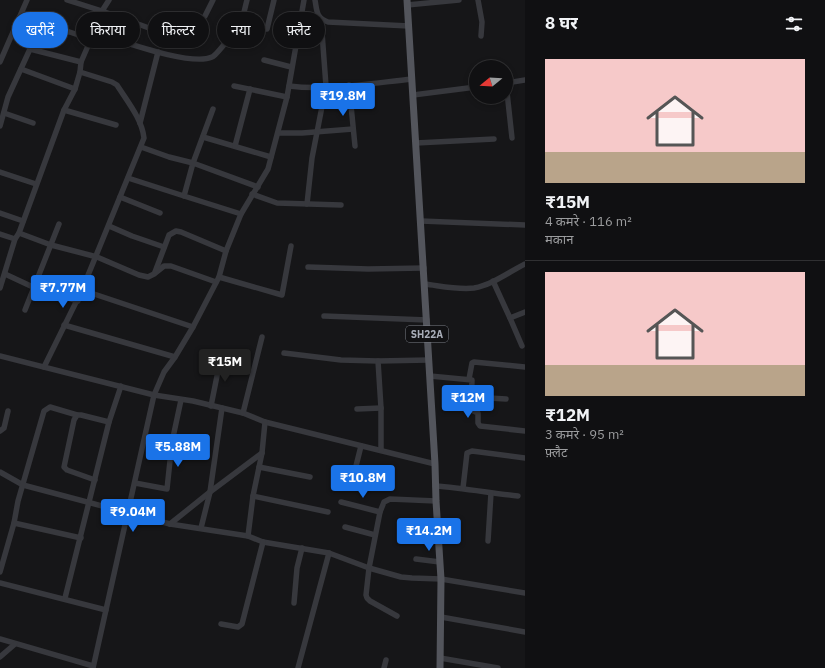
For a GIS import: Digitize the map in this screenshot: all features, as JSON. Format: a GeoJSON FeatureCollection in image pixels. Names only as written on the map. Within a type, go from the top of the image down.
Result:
{"type":"FeatureCollection","features":[{"type":"Feature","properties":{"kind":"main road","name":"SH22A"},"geometry":{"type":"LineString","coordinates":[[407,2],[410,26],[435,486],[439,534],[441,579],[440,668]]}},
{"type":"Feature","properties":{"kind":"street"},"geometry":{"type":"LineString","coordinates":[[22,12],[27,0]]}},
{"type":"Feature","properties":{"kind":"street"},"geometry":{"type":"LineString","coordinates":[[67,0],[148,28]]}},
{"type":"Feature","properties":{"kind":"street"},"geometry":{"type":"LineString","coordinates":[[102,11],[109,0]]}},
{"type":"Feature","properties":{"kind":"street"},"geometry":{"type":"LineString","coordinates":[[207,12],[213,0]]}},
{"type":"Feature","properties":{"kind":"street"},"geometry":{"type":"LineString","coordinates":[[244,12],[247,0]]}},
{"type":"Feature","properties":{"kind":"street"},"geometry":{"type":"LineString","coordinates":[[265,28],[267,29],[274,0]]}},
{"type":"Feature","properties":{"kind":"street"},"geometry":{"type":"LineString","coordinates":[[0,639],[93,667],[154,395],[164,372],[193,327],[218,280],[226,251],[241,214],[268,169],[279,133],[287,97],[291,67],[304,0]]}},
{"type":"Feature","properties":{"kind":"street"},"geometry":{"type":"LineString","coordinates":[[315,0],[318,12]]}},
{"type":"Feature","properties":{"kind":"street"},"geometry":{"type":"LineString","coordinates":[[407,2],[459,0]]}},
{"type":"Feature","properties":{"kind":"street"},"geometry":{"type":"LineString","coordinates":[[478,0],[482,22],[481,36]]}},
{"type":"Feature","properties":{"kind":"street"},"geometry":{"type":"LineString","coordinates":[[325,20],[328,22],[410,26]]}},
{"type":"Feature","properties":{"kind":"street"},"geometry":{"type":"LineString","coordinates":[[0,62],[12,35]]}},
{"type":"Feature","properties":{"kind":"street"},"geometry":{"type":"LineString","coordinates":[[140,47],[189,59],[213,56],[219,48]]}},
{"type":"Feature","properties":{"kind":"street"},"geometry":{"type":"LineString","coordinates":[[0,288],[3,271],[15,239],[19,233],[64,110],[75,89],[81,62],[87,48]]}},
{"type":"Feature","properties":{"kind":"street"},"geometry":{"type":"LineString","coordinates":[[307,204],[312,158],[326,86],[324,48]]}},
{"type":"Feature","properties":{"kind":"street"},"geometry":{"type":"LineString","coordinates":[[0,126],[8,98],[30,49],[81,62]]}},
{"type":"Feature","properties":{"kind":"street"},"geometry":{"type":"LineString","coordinates":[[140,123],[158,52]]}},
{"type":"Feature","properties":{"kind":"street"},"geometry":{"type":"LineString","coordinates":[[264,60],[291,67]]}},
{"type":"Feature","properties":{"kind":"street"},"geometry":{"type":"LineString","coordinates":[[21,69],[75,89]]}},
{"type":"Feature","properties":{"kind":"street"},"geometry":{"type":"LineString","coordinates":[[44,367],[64,325],[78,301],[144,138],[144,130],[117,85],[80,72]]}},
{"type":"Feature","properties":{"kind":"street"},"geometry":{"type":"LineString","coordinates":[[289,86],[349,85],[412,79]]}},
{"type":"Feature","properties":{"kind":"street"},"geometry":{"type":"LineString","coordinates":[[513,82],[525,80]]}},
{"type":"Feature","properties":{"kind":"street"},"geometry":{"type":"LineString","coordinates":[[349,85],[355,146]]}},
{"type":"Feature","properties":{"kind":"street"},"geometry":{"type":"LineString","coordinates":[[234,86],[287,97]]}},
{"type":"Feature","properties":{"kind":"street"},"geometry":{"type":"LineString","coordinates":[[413,95],[469,88]]}},
{"type":"Feature","properties":{"kind":"street"},"geometry":{"type":"LineString","coordinates":[[235,146],[250,89]]}},
{"type":"Feature","properties":{"kind":"street"},"geometry":{"type":"LineString","coordinates":[[508,104],[512,138]]}},
{"type":"Feature","properties":{"kind":"street"},"geometry":{"type":"LineString","coordinates":[[184,196],[193,163],[213,109]]}},
{"type":"Feature","properties":{"kind":"street"},"geometry":{"type":"LineString","coordinates":[[64,110],[116,125]]}},
{"type":"Feature","properties":{"kind":"street"},"geometry":{"type":"LineString","coordinates":[[4,113],[33,123]]}},
{"type":"Feature","properties":{"kind":"street"},"geometry":{"type":"LineString","coordinates":[[279,133],[353,129]]}},
{"type":"Feature","properties":{"kind":"street"},"geometry":{"type":"LineString","coordinates":[[203,137],[271,157]]}},
{"type":"Feature","properties":{"kind":"street"},"geometry":{"type":"LineString","coordinates":[[416,143],[494,139]]}},
{"type":"Feature","properties":{"kind":"street"},"geometry":{"type":"LineString","coordinates":[[141,147],[169,157],[193,163],[258,187]]}},
{"type":"Feature","properties":{"kind":"street"},"geometry":{"type":"LineString","coordinates":[[0,172],[36,184]]}},
{"type":"Feature","properties":{"kind":"street"},"geometry":{"type":"LineString","coordinates":[[128,178],[241,214]]}},
{"type":"Feature","properties":{"kind":"street"},"geometry":{"type":"LineString","coordinates":[[252,194],[277,203],[341,205]]}},
{"type":"Feature","properties":{"kind":"street"},"geometry":{"type":"LineString","coordinates":[[120,197],[160,213]]}},
{"type":"Feature","properties":{"kind":"street"},"geometry":{"type":"LineString","coordinates":[[0,213],[23,221]]}},
{"type":"Feature","properties":{"kind":"street"},"geometry":{"type":"LineString","coordinates":[[421,221],[525,225]]}},
{"type":"Feature","properties":{"kind":"street"},"geometry":{"type":"LineString","coordinates":[[25,310],[35,288],[59,224]]}},
{"type":"Feature","properties":{"kind":"street"},"geometry":{"type":"LineString","coordinates":[[109,226],[164,247]]}},
{"type":"Feature","properties":{"kind":"street"},"geometry":{"type":"LineString","coordinates":[[154,274],[169,235],[176,231],[226,251]]}},
{"type":"Feature","properties":{"kind":"street"},"geometry":{"type":"LineString","coordinates":[[19,233],[51,245],[96,257],[139,275],[148,277],[164,266],[171,266],[218,280],[282,295],[291,246]]}},
{"type":"Feature","properties":{"kind":"street"},"geometry":{"type":"LineString","coordinates":[[0,234],[15,239]]}},
{"type":"Feature","properties":{"kind":"street"},"geometry":{"type":"LineString","coordinates":[[424,284],[458,288],[475,288],[524,266]]}},
{"type":"Feature","properties":{"kind":"street"},"geometry":{"type":"LineString","coordinates":[[308,267],[361,269],[424,268]]}},
{"type":"Feature","properties":{"kind":"street"},"geometry":{"type":"LineString","coordinates":[[3,271],[35,288],[78,301]]}},
{"type":"Feature","properties":{"kind":"street"},"geometry":{"type":"LineString","coordinates":[[493,281],[522,346]]}},
{"type":"Feature","properties":{"kind":"street"},"geometry":{"type":"LineString","coordinates":[[82,290],[193,327]]}},
{"type":"Feature","properties":{"kind":"street"},"geometry":{"type":"LineString","coordinates":[[510,318],[525,312]]}},
{"type":"Feature","properties":{"kind":"street"},"geometry":{"type":"LineString","coordinates":[[324,316],[426,320]]}},
{"type":"Feature","properties":{"kind":"street"},"geometry":{"type":"LineString","coordinates":[[64,325],[175,357]]}},
{"type":"Feature","properties":{"kind":"street"},"geometry":{"type":"LineString","coordinates":[[244,413],[262,337]]}},
{"type":"Feature","properties":{"kind":"street"},"geometry":{"type":"LineString","coordinates":[[284,352],[341,360],[428,360]]}},
{"type":"Feature","properties":{"kind":"street"},"geometry":{"type":"LineString","coordinates":[[0,356],[154,395],[244,413],[265,422],[435,464]]}},
{"type":"Feature","properties":{"kind":"street"},"geometry":{"type":"LineString","coordinates":[[211,406],[222,356]]}},
{"type":"Feature","properties":{"kind":"street"},"geometry":{"type":"LineString","coordinates":[[378,361],[381,408],[381,450]]}},
{"type":"Feature","properties":{"kind":"street"},"geometry":{"type":"LineString","coordinates":[[469,379],[472,363],[474,362],[525,367]]}},
{"type":"Feature","properties":{"kind":"street"},"geometry":{"type":"LineString","coordinates":[[430,376],[472,380],[471,408],[473,411],[478,413],[478,423],[480,426],[525,431]]}},
{"type":"Feature","properties":{"kind":"street"},"geometry":{"type":"LineString","coordinates":[[65,598],[109,422],[121,386]]}},
{"type":"Feature","properties":{"kind":"street"},"geometry":{"type":"LineString","coordinates":[[472,397],[506,399]]}},
{"type":"Feature","properties":{"kind":"street"},"geometry":{"type":"LineString","coordinates":[[135,483],[167,489],[172,442],[181,400]]}},
{"type":"Feature","properties":{"kind":"street"},"geometry":{"type":"LineString","coordinates":[[0,572],[14,523],[18,501],[44,411],[50,407],[109,422]]}},
{"type":"Feature","properties":{"kind":"street"},"geometry":{"type":"LineString","coordinates":[[201,528],[210,492],[222,408]]}},
{"type":"Feature","properties":{"kind":"street"},"geometry":{"type":"LineString","coordinates":[[357,409],[381,408]]}},
{"type":"Feature","properties":{"kind":"street"},"geometry":{"type":"LineString","coordinates":[[0,431],[4,428],[8,411]]}},
{"type":"Feature","properties":{"kind":"street"},"geometry":{"type":"LineString","coordinates":[[77,415],[74,420],[64,467],[67,470],[95,480]]}},
{"type":"Feature","properties":{"kind":"street"},"geometry":{"type":"LineString","coordinates":[[248,536],[253,496],[262,453],[265,422]]}},
{"type":"Feature","properties":{"kind":"street"},"geometry":{"type":"LineString","coordinates":[[352,482],[361,446]]}},
{"type":"Feature","properties":{"kind":"street"},"geometry":{"type":"LineString","coordinates":[[463,488],[467,453],[472,451],[525,458]]}},
{"type":"Feature","properties":{"kind":"street"},"geometry":{"type":"LineString","coordinates":[[170,524],[262,453]]}},
{"type":"Feature","properties":{"kind":"street"},"geometry":{"type":"LineString","coordinates":[[258,467],[310,477]]}},
{"type":"Feature","properties":{"kind":"street"},"geometry":{"type":"LineString","coordinates":[[0,472],[23,485],[170,524],[248,536],[263,542],[329,554],[369,568],[412,578],[441,579],[525,593]]}},
{"type":"Feature","properties":{"kind":"street"},"geometry":{"type":"LineString","coordinates":[[435,486],[463,488],[518,496]]}},
{"type":"Feature","properties":{"kind":"street"},"geometry":{"type":"LineString","coordinates":[[488,541],[492,493]]}},
{"type":"Feature","properties":{"kind":"street"},"geometry":{"type":"LineString","coordinates":[[253,496],[328,512]]}},
{"type":"Feature","properties":{"kind":"street"},"geometry":{"type":"LineString","coordinates":[[397,616],[367,598],[369,568],[380,512],[384,502],[390,499],[436,501]]}},
{"type":"Feature","properties":{"kind":"street"},"geometry":{"type":"LineString","coordinates":[[341,502],[380,512]]}},
{"type":"Feature","properties":{"kind":"street"},"geometry":{"type":"LineString","coordinates":[[14,523],[81,538]]}},
{"type":"Feature","properties":{"kind":"street"},"geometry":{"type":"LineString","coordinates":[[345,527],[375,535]]}},
{"type":"Feature","properties":{"kind":"street"},"geometry":{"type":"LineString","coordinates":[[412,532],[439,534]]}},
{"type":"Feature","properties":{"kind":"street"},"geometry":{"type":"LineString","coordinates":[[221,624],[238,627],[242,624],[263,542]]}},
{"type":"Feature","properties":{"kind":"street"},"geometry":{"type":"LineString","coordinates":[[294,603],[297,568],[302,548]]}},
{"type":"Feature","properties":{"kind":"street"},"geometry":{"type":"LineString","coordinates":[[298,668],[329,554]]}},
{"type":"Feature","properties":{"kind":"street"},"geometry":{"type":"LineString","coordinates":[[416,559],[440,562]]}},
{"type":"Feature","properties":{"kind":"street"},"geometry":{"type":"LineString","coordinates":[[0,583],[65,598],[106,610]]}},
{"type":"Feature","properties":{"kind":"street"},"geometry":{"type":"LineString","coordinates":[[441,617],[525,632]]}},
{"type":"Feature","properties":{"kind":"street"},"geometry":{"type":"LineString","coordinates":[[0,657],[15,644]]}},
{"type":"Feature","properties":{"kind":"street"},"geometry":{"type":"LineString","coordinates":[[440,658],[498,668]]}},
{"type":"Feature","properties":{"kind":"street"},"geometry":{"type":"LineString","coordinates":[[384,668],[386,660]]}}]}
